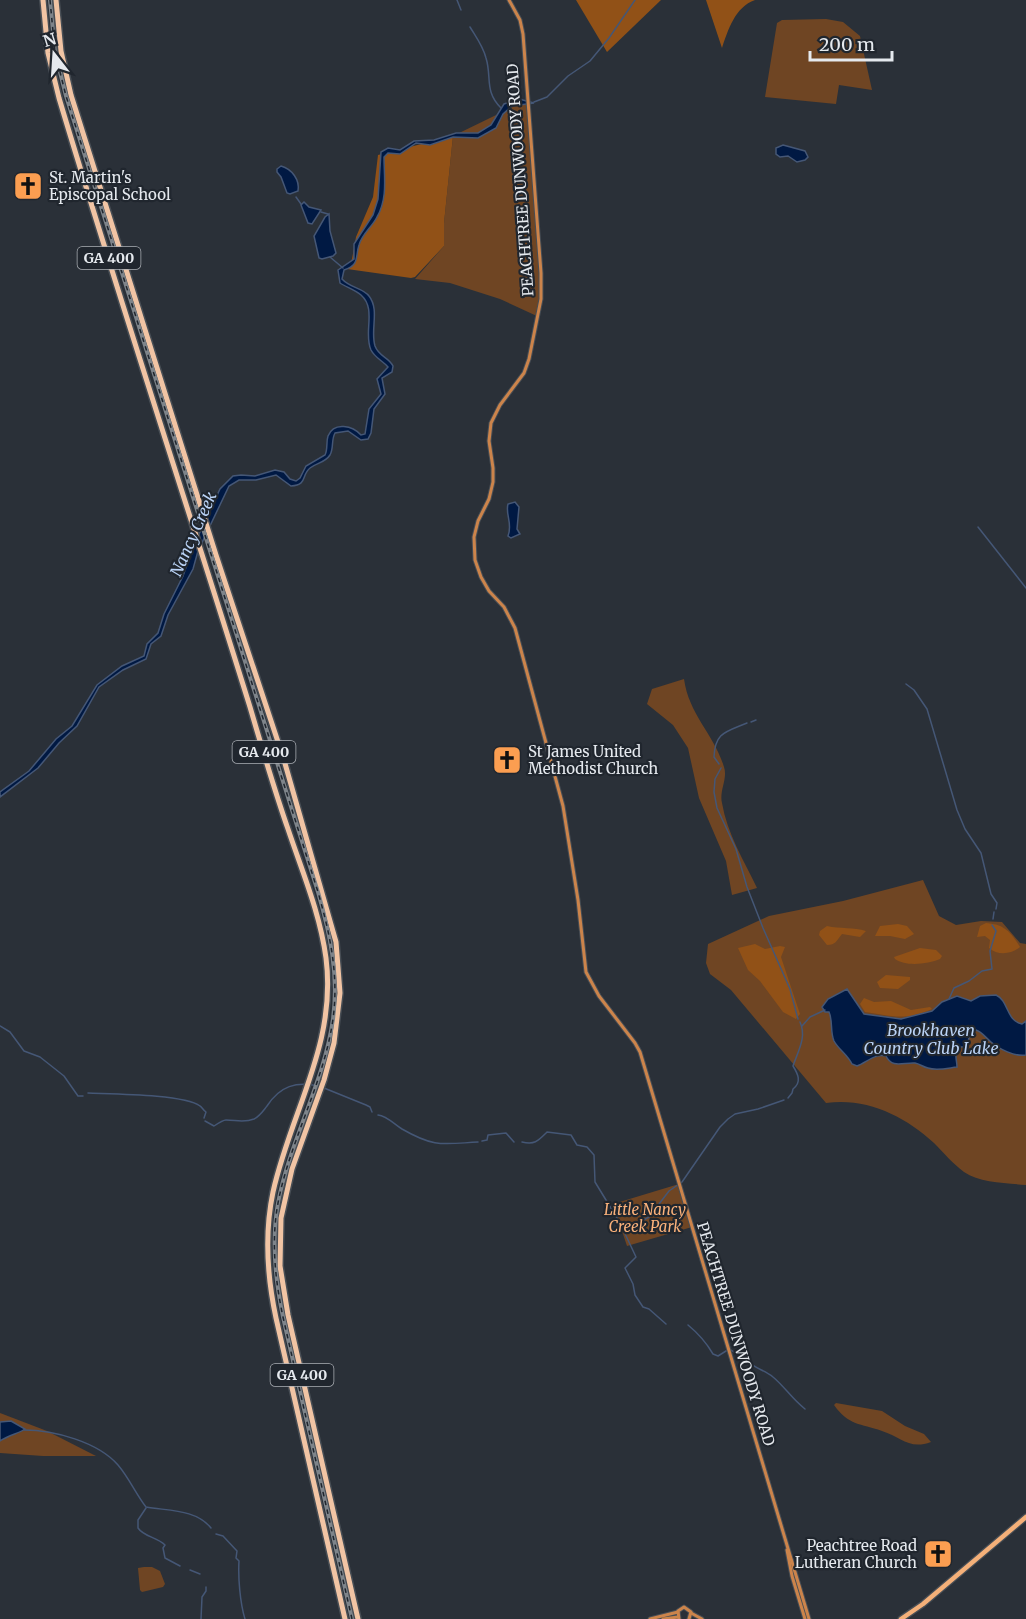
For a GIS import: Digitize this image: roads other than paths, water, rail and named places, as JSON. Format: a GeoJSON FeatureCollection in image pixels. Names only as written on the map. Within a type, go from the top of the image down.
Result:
{"type":"FeatureCollection","features":[{"type":"Feature","properties":{"kind":"highway","name":"GA 400"},"geometry":{"type":"LineString","coordinates":[[43,0],[47,45],[57,91],[323,938],[328,992],[324,1028],[319,1054],[276,1178],[267,1241],[269,1280],[277,1325],[345,1617]]}},
{"type":"Feature","properties":{"kind":"highway","name":"GA 400"},"geometry":{"type":"LineString","coordinates":[[56,0],[61,51],[71,95],[216,555],[284,760],[334,930],[340,967],[338,1024],[332,1054],[283,1205],[280,1241],[281,1279],[357,1616]]}},
{"type":"Feature","properties":{"kind":"highway"},"geometry":{"type":"LineString","coordinates":[[901,1619],[1026,1517]]}},
{"type":"Feature","properties":{"kind":"main road","name":"PEACHTREE DUNWOODY ROAD"},"geometry":{"type":"LineString","coordinates":[[509,0],[522,27],[541,273],[541,299],[526,367],[500,405],[492,423],[489,441],[493,482],[489,500],[475,530],[474,553],[481,577],[489,591],[504,606],[518,635],[557,779],[571,849],[586,972],[599,996],[638,1048],[807,1619]]}},
{"type":"Feature","properties":{"kind":"main road"},"geometry":{"type":"LineString","coordinates":[[678,1616],[681,1608],[686,1608],[690,1617],[702,1619]]}},
{"type":"Feature","properties":{"kind":"main road"},"geometry":{"type":"LineString","coordinates":[[650,1619],[678,1616]]}},
{"type":"Feature","properties":{"kind":"main road"},"geometry":{"type":"LineString","coordinates":[[663,1619],[678,1616]]}},
{"type":"Feature","properties":{"kind":"water"},"geometry":{"type":"Polygon","coordinates":[[[519,99],[534,103],[512,106],[503,114],[496,128],[478,138],[453,137],[430,145],[416,143],[400,154],[388,153],[384,157],[383,202],[375,221],[360,241],[355,263],[344,270],[342,279],[369,296],[374,307],[375,346],[393,366],[392,372],[382,378],[385,394],[374,409],[368,439],[361,440],[348,431],[335,433],[330,455],[326,460],[310,468],[300,484],[291,486],[276,475],[256,480],[239,480],[229,486],[198,551],[193,569],[168,615],[161,636],[151,644],[146,659],[123,670],[99,687],[77,726],[38,768],[0,797],[0,792],[29,771],[56,739],[72,726],[97,685],[122,666],[144,656],[147,644],[158,633],[164,614],[183,576],[193,547],[220,489],[233,476],[255,476],[275,470],[284,472],[290,479],[296,481],[306,466],[325,455],[328,436],[335,428],[349,427],[361,435],[365,434],[369,409],[381,394],[377,379],[388,367],[371,350],[366,301],[359,293],[340,283],[338,270],[354,259],[354,244],[373,215],[378,199],[381,152],[388,148],[400,150],[414,141],[434,140],[456,133],[478,133],[491,125],[504,104],[519,99]]]}},
{"type":"Feature","properties":{"kind":"water"},"geometry":{"type":"Polygon","coordinates":[[[783,145],[805,151],[808,157],[797,162],[788,156],[780,157],[776,154],[776,148],[783,145]]]}},
{"type":"Feature","properties":{"kind":"water"},"geometry":{"type":"Polygon","coordinates":[[[281,166],[294,176],[298,183],[298,191],[287,193],[277,172],[281,166]]]}},
{"type":"Feature","properties":{"kind":"water"},"geometry":{"type":"Polygon","coordinates":[[[304,202],[309,207],[321,210],[312,224],[308,223],[301,205],[304,202]]]}},
{"type":"Feature","properties":{"kind":"water"},"geometry":{"type":"Polygon","coordinates":[[[329,214],[330,231],[336,253],[322,259],[319,258],[314,236],[329,214]]]}},
{"type":"Feature","properties":{"kind":"water"},"geometry":{"type":"Polygon","coordinates":[[[515,502],[519,507],[517,529],[520,534],[511,538],[508,536],[510,527],[507,508],[508,504],[515,502]]]}},
{"type":"Feature","properties":{"kind":"water","name":"Brookhaven Country Club Lake"},"geometry":{"type":"Polygon","coordinates":[[[847,989],[864,1014],[901,1019],[932,1011],[942,1002],[957,996],[971,1001],[980,996],[996,995],[1013,1019],[1022,1024],[1026,1021],[1026,1055],[1012,1054],[1003,1050],[976,1030],[970,1033],[967,1047],[960,1047],[957,1052],[957,1067],[935,1069],[915,1063],[895,1064],[882,1055],[857,1066],[852,1064],[834,1041],[829,1012],[825,1012],[822,1007],[828,999],[847,989]]]}},
{"type":"Feature","properties":{"kind":"water"},"geometry":{"type":"Polygon","coordinates":[[[11,1421],[25,1429],[0,1441],[0,1422],[11,1421]]]}},
{"type":"Feature","properties":{"kind":"waterway"},"geometry":{"type":"LineString","coordinates":[[457,0],[461,10]]}},
{"type":"Feature","properties":{"kind":"waterway","name":"Nancy Creek"},"geometry":{"type":"LineString","coordinates":[[534,102],[547,97],[568,76],[590,61],[635,0]]}},
{"type":"Feature","properties":{"kind":"waterway"},"geometry":{"type":"LineString","coordinates":[[470,27],[485,54],[490,90],[501,108]]}},
{"type":"Feature","properties":{"kind":"waterway"},"geometry":{"type":"LineString","coordinates":[[296,197],[301,204]]}},
{"type":"Feature","properties":{"kind":"waterway"},"geometry":{"type":"LineString","coordinates":[[321,212],[328,214]]}},
{"type":"Feature","properties":{"kind":"waterway"},"geometry":{"type":"LineString","coordinates":[[330,257],[343,268]]}},
{"type":"Feature","properties":{"kind":"waterway"},"geometry":{"type":"LineString","coordinates":[[978,527],[1026,588]]}},
{"type":"Feature","properties":{"kind":"waterway"},"geometry":{"type":"LineString","coordinates":[[906,684],[914,690],[927,709],[957,810],[965,829],[981,853],[991,894],[997,903],[996,909]]}},
{"type":"Feature","properties":{"kind":"waterway"},"geometry":{"type":"LineString","coordinates":[[751,722],[756,720]]}},
{"type":"Feature","properties":{"kind":"waterway"},"geometry":{"type":"LineString","coordinates":[[719,764],[714,757],[719,738],[728,731],[747,723]]}},
{"type":"Feature","properties":{"kind":"waterway"},"geometry":{"type":"LineString","coordinates":[[721,768],[715,779],[714,792],[717,808],[736,849],[747,887],[790,989],[798,1019]]}},
{"type":"Feature","properties":{"kind":"waterway"},"geometry":{"type":"LineString","coordinates":[[993,919],[994,912]]}},
{"type":"Feature","properties":{"kind":"waterway"},"geometry":{"type":"LineString","coordinates":[[949,999],[954,988],[969,981],[982,971],[992,969],[990,951],[996,931],[992,925]]}},
{"type":"Feature","properties":{"kind":"waterway"},"geometry":{"type":"LineString","coordinates":[[802,1026],[810,1017],[825,1010]]}},
{"type":"Feature","properties":{"kind":"waterway"},"geometry":{"type":"LineString","coordinates":[[788,1098],[798,1081],[798,1075],[793,1066],[803,1033],[800,1022]]}},
{"type":"Feature","properties":{"kind":"waterway"},"geometry":{"type":"LineString","coordinates":[[0,1026],[10,1032],[24,1051],[40,1057],[64,1076],[78,1096],[83,1096]]}},
{"type":"Feature","properties":{"kind":"waterway"},"geometry":{"type":"LineString","coordinates":[[205,1121],[214,1126],[225,1120],[254,1119],[283,1090],[303,1084],[319,1086]]}},
{"type":"Feature","properties":{"kind":"waterway"},"geometry":{"type":"LineString","coordinates":[[324,1088],[366,1105],[372,1112]]}},
{"type":"Feature","properties":{"kind":"waterway"},"geometry":{"type":"LineString","coordinates":[[88,1093],[146,1095],[179,1099],[201,1106],[206,1112],[204,1118]]}},
{"type":"Feature","properties":{"kind":"waterway"},"geometry":{"type":"LineString","coordinates":[[623,1227],[634,1225],[649,1217],[669,1191],[682,1182],[728,1119],[735,1114],[784,1100]]}},
{"type":"Feature","properties":{"kind":"waterway"},"geometry":{"type":"LineString","coordinates":[[378,1115],[413,1135],[431,1142],[447,1144],[478,1142]]}},
{"type":"Feature","properties":{"kind":"waterway"},"geometry":{"type":"LineString","coordinates":[[522,1142],[536,1142],[547,1132],[571,1135],[577,1145],[587,1147],[594,1155],[595,1182],[620,1223],[636,1257],[625,1268],[633,1284],[635,1295],[643,1307],[649,1309],[666,1324]]}},
{"type":"Feature","properties":{"kind":"waterway"},"geometry":{"type":"LineString","coordinates":[[482,1141],[487,1140],[488,1135],[506,1133],[514,1142]]}},
{"type":"Feature","properties":{"kind":"waterway"},"geometry":{"type":"LineString","coordinates":[[688,1325],[702,1338],[713,1354],[718,1356],[726,1351]]}},
{"type":"Feature","properties":{"kind":"waterway"},"geometry":{"type":"LineString","coordinates":[[731,1350],[746,1360]]}},
{"type":"Feature","properties":{"kind":"waterway"},"geometry":{"type":"LineString","coordinates":[[748,1361],[773,1377],[805,1409]]}},
{"type":"Feature","properties":{"kind":"waterway"},"geometry":{"type":"LineString","coordinates":[[24,1430],[62,1435],[99,1450],[118,1465],[146,1507],[190,1514],[198,1517],[211,1528]]}},
{"type":"Feature","properties":{"kind":"waterway"},"geometry":{"type":"LineString","coordinates":[[146,1508],[138,1520],[138,1528],[165,1545],[163,1548],[165,1558],[180,1566]]}},
{"type":"Feature","properties":{"kind":"waterway"},"geometry":{"type":"LineString","coordinates":[[216,1534],[223,1536],[237,1551],[236,1558],[239,1561],[239,1582],[245,1619]]}},
{"type":"Feature","properties":{"kind":"waterway"},"geometry":{"type":"LineString","coordinates":[[190,1570],[200,1574]]}},
{"type":"Feature","properties":{"kind":"waterway"},"geometry":{"type":"LineString","coordinates":[[201,1619],[202,1597],[206,1587]]}},
{"type":"Feature","properties":{"kind":"railway"},"geometry":{"type":"LineString","coordinates":[[50,0],[55,52],[66,96],[318,892],[330,939],[335,1003],[329,1043],[283,1180],[276,1217],[274,1246],[283,1317],[352,1619]]}},
{"type":"Feature","properties":{"kind":"place","name":"St. Martin's Episcopal School"},"geometry":{"type":"Point","coordinates":[28,186]}},
{"type":"Feature","properties":{"kind":"place","name":"St James United Methodist Church"},"geometry":{"type":"Point","coordinates":[507,760]}},
{"type":"Feature","properties":{"kind":"place","name":"Peachtree Road Lutheran Church"},"geometry":{"type":"Point","coordinates":[938,1554]}},
{"type":"Feature","properties":{"kind":"park label","name":"Little Nancy Creek Park"},"geometry":{"type":"Point","coordinates":[645,1218]}}]}
